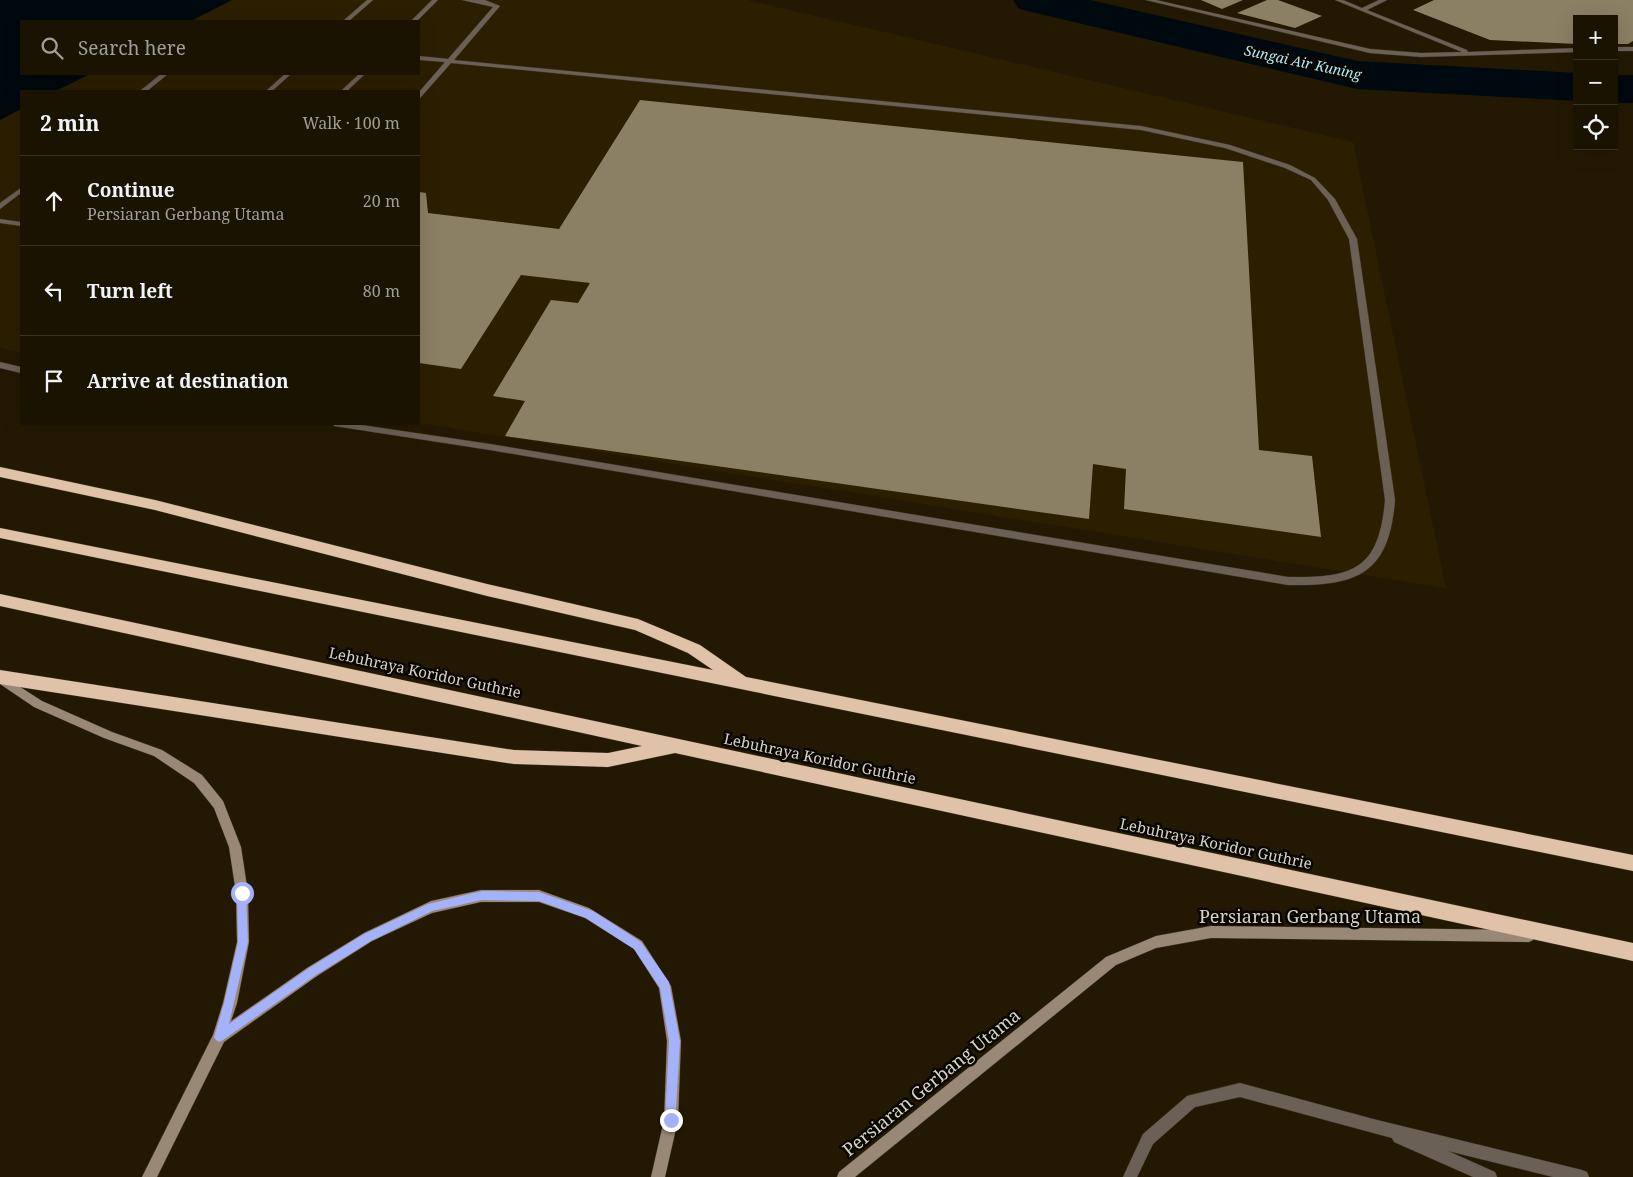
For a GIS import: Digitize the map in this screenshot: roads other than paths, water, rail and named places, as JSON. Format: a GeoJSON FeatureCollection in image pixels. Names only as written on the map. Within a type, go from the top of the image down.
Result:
{"type":"FeatureCollection","features":[{"type":"Feature","properties":{"kind":"highway"},"geometry":{"type":"LineString","coordinates":[[0,472],[154,505],[486,590],[638,625],[694,649],[745,683]]}},
{"type":"Feature","properties":{"kind":"highway"},"geometry":{"type":"LineString","coordinates":[[0,533],[1633,863]]}},
{"type":"Feature","properties":{"kind":"highway","name":"Lebuhraya Koridor Guthrie"},"geometry":{"type":"LineString","coordinates":[[0,600],[1633,952]]}},
{"type":"Feature","properties":{"kind":"highway"},"geometry":{"type":"LineString","coordinates":[[0,678],[514,757],[608,760],[677,746]]}},
{"type":"Feature","properties":{"kind":"main road"},"geometry":{"type":"LineString","coordinates":[[0,678],[38,704],[108,735],[158,753],[198,779],[218,805],[235,846],[242,893],[243,942],[230,1003],[219,1037],[149,1177]]}},
{"type":"Feature","properties":{"kind":"main road"},"geometry":{"type":"LineString","coordinates":[[219,1037],[312,972],[368,937],[431,907],[482,896],[539,896],[589,914],[638,945],[665,986],[674,1041],[671,1120],[658,1177]]}},
{"type":"Feature","properties":{"kind":"main road","name":"Persiaran Gerbang Utama"},"geometry":{"type":"LineString","coordinates":[[844,1177],[1111,961],[1156,942],[1211,932],[1558,936]]}},
{"type":"Feature","properties":{"kind":"street"},"geometry":{"type":"LineString","coordinates":[[347,20],[370,0]]}},
{"type":"Feature","properties":{"kind":"street"},"geometry":{"type":"LineString","coordinates":[[415,20],[435,0]]}},
{"type":"Feature","properties":{"kind":"street"},"geometry":{"type":"LineString","coordinates":[[420,95],[497,6],[485,2],[465,0]]}},
{"type":"Feature","properties":{"kind":"street"},"geometry":{"type":"LineString","coordinates":[[1149,0],[1370,51],[1401,54],[1573,50]]}},
{"type":"Feature","properties":{"kind":"street"},"geometry":{"type":"LineString","coordinates":[[1338,0],[1470,53]]}},
{"type":"Feature","properties":{"kind":"street"},"geometry":{"type":"LineString","coordinates":[[1362,10],[1384,0]]}},
{"type":"Feature","properties":{"kind":"street"},"geometry":{"type":"LineString","coordinates":[[1618,49],[1633,49]]}},
{"type":"Feature","properties":{"kind":"street"},"geometry":{"type":"LineString","coordinates":[[344,425],[510,450],[1288,581],[1334,580],[1355,573],[1370,562],[1381,544],[1389,524],[1390,500],[1353,239],[1334,201],[1313,179],[1292,168],[1267,158],[1214,142],[1141,128],[420,58]]}},
{"type":"Feature","properties":{"kind":"street"},"geometry":{"type":"LineString","coordinates":[[144,90],[163,75]]}},
{"type":"Feature","properties":{"kind":"street"},"geometry":{"type":"LineString","coordinates":[[270,90],[287,75]]}},
{"type":"Feature","properties":{"kind":"street"},"geometry":{"type":"LineString","coordinates":[[345,90],[361,75]]}},
{"type":"Feature","properties":{"kind":"street"},"geometry":{"type":"LineString","coordinates":[[0,207],[20,191]]}},
{"type":"Feature","properties":{"kind":"street"},"geometry":{"type":"LineString","coordinates":[[0,221],[20,224]]}},
{"type":"Feature","properties":{"kind":"street"},"geometry":{"type":"LineString","coordinates":[[0,365],[20,370]]}},
{"type":"Feature","properties":{"kind":"street"},"geometry":{"type":"LineString","coordinates":[[1130,1177],[1148,1139],[1192,1101],[1240,1090],[1373,1126],[1582,1177]]}},
{"type":"Feature","properties":{"kind":"street"},"geometry":{"type":"LineString","coordinates":[[1373,1126],[1490,1177]]}},
{"type":"Feature","properties":{"kind":"waterway","name":"Sungai Air Kuning"},"geometry":{"type":"LineString","coordinates":[[1034,0],[1357,75],[1573,87]]}},
{"type":"Feature","properties":{"kind":"waterway","name":"Sungai Air Kuning"},"geometry":{"type":"LineString","coordinates":[[1618,89],[1633,89]]}}]}
